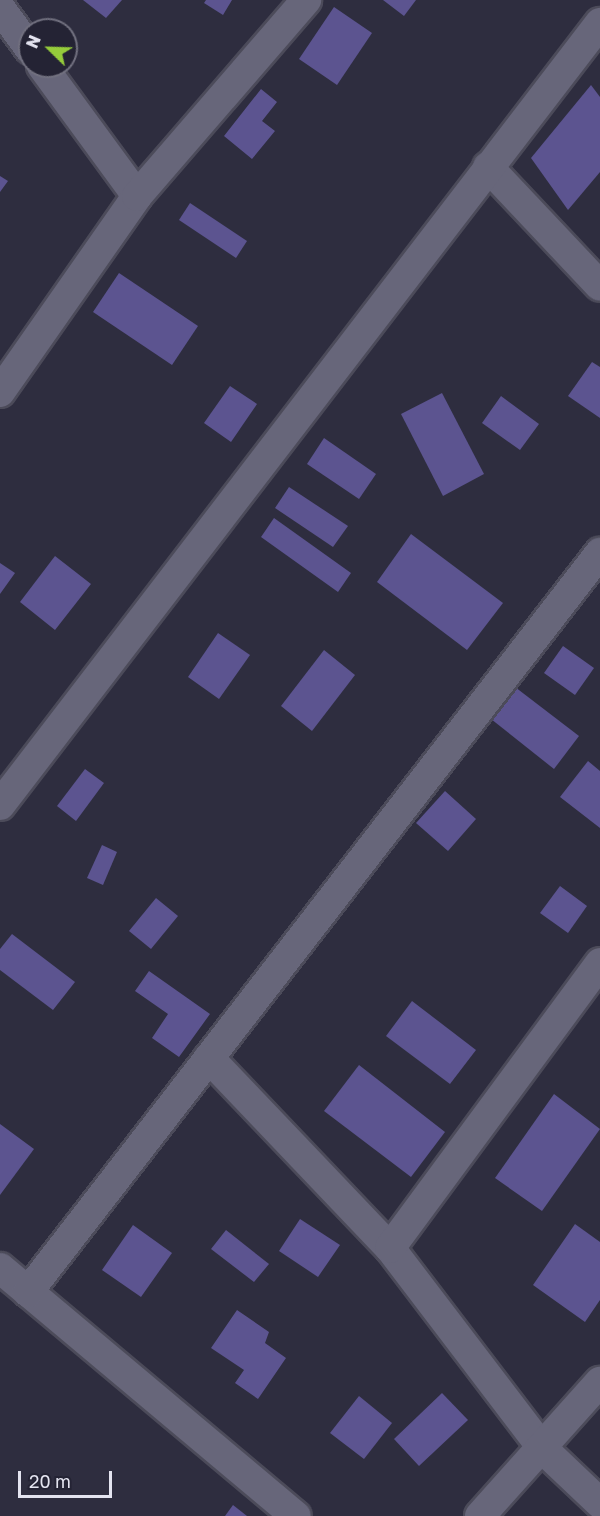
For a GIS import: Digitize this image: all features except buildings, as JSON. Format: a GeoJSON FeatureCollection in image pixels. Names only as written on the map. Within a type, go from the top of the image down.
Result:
{"type":"FeatureCollection","features":[{"type":"Feature","properties":{"kind":"street"},"geometry":{"type":"LineString","coordinates":[[0,392],[137,196],[306,0]]}},
{"type":"Feature","properties":{"kind":"street"},"geometry":{"type":"LineString","coordinates":[[0,8],[18,33]]}},
{"type":"Feature","properties":{"kind":"street"},"geometry":{"type":"LineString","coordinates":[[0,805],[600,23]]}},
{"type":"Feature","properties":{"kind":"street"},"geometry":{"type":"LineString","coordinates":[[51,78],[137,196]]}},
{"type":"Feature","properties":{"kind":"street"},"geometry":{"type":"LineString","coordinates":[[488,167],[600,286]]}},
{"type":"Feature","properties":{"kind":"street"},"geometry":{"type":"LineString","coordinates":[[28,1292],[600,553]]}},
{"type":"Feature","properties":{"kind":"street"},"geometry":{"type":"LineString","coordinates":[[390,1248],[600,963]]}},
{"type":"Feature","properties":{"kind":"street"},"geometry":{"type":"LineString","coordinates":[[209,1058],[390,1248],[543,1449],[600,1503]]}},
{"type":"Feature","properties":{"kind":"street"},"geometry":{"type":"LineString","coordinates":[[0,1268],[296,1516]]}},
{"type":"Feature","properties":{"kind":"street"},"geometry":{"type":"LineString","coordinates":[[480,1516],[543,1449],[600,1382]]}}]}
